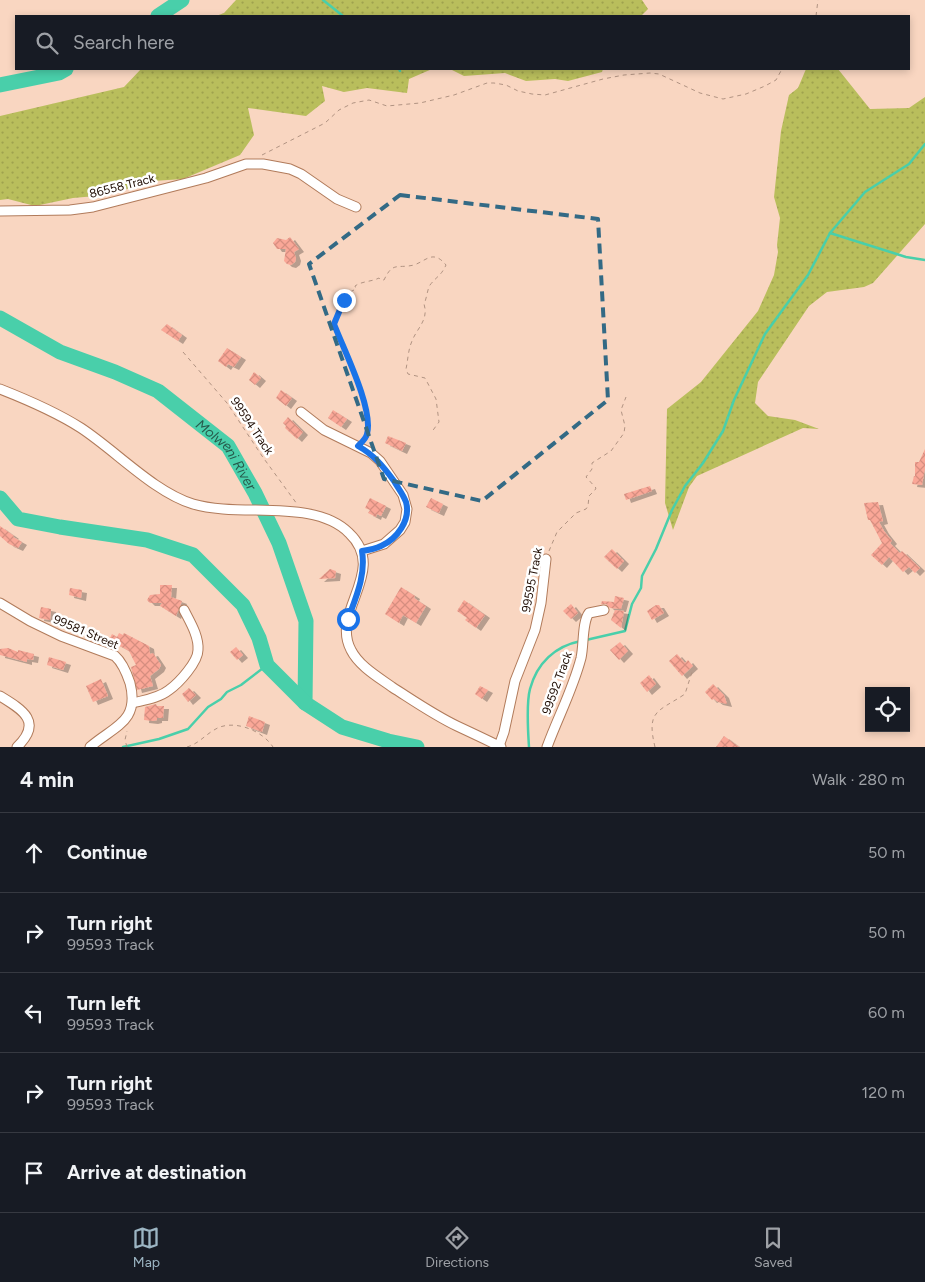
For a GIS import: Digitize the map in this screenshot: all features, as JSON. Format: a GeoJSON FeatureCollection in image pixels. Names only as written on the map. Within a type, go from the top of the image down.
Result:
{"type":"FeatureCollection","features":[{"type":"Feature","properties":{"kind":"street","name":"86558 Track"},"geometry":{"type":"LineString","coordinates":[[0,210],[70,210],[107,204],[162,188],[206,178],[246,164],[263,164],[290,169],[301,174],[336,198],[356,207]]}},
{"type":"Feature","properties":{"kind":"street"},"geometry":{"type":"LineString","coordinates":[[0,389],[32,402],[81,428],[175,498],[212,509],[304,512],[336,523],[355,539],[362,551],[364,564],[348,619],[347,640],[351,652],[380,679],[424,708],[500,746]]}},
{"type":"Feature","properties":{"kind":"street"},"geometry":{"type":"LineString","coordinates":[[301,412],[324,430],[371,453],[380,461],[403,495],[407,509],[405,522],[395,536],[378,547],[362,551]]}},
{"type":"Feature","properties":{"kind":"street","name":"99595 Track"},"geometry":{"type":"LineString","coordinates":[[500,746],[515,681],[535,630],[541,603],[546,559]]}},
{"type":"Feature","properties":{"kind":"street","name":"99581 Street"},"geometry":{"type":"LineString","coordinates":[[0,603],[30,621],[61,636],[115,656],[120,661],[128,678],[133,703],[129,715],[125,721],[90,747]]}},
{"type":"Feature","properties":{"kind":"street"},"geometry":{"type":"LineString","coordinates":[[133,703],[151,699],[169,691],[197,658],[198,648],[192,626],[184,610]]}},
{"type":"Feature","properties":{"kind":"street","name":"99592 Track"},"geometry":{"type":"LineString","coordinates":[[547,747],[581,658],[586,618],[590,613],[604,610]]}},
{"type":"Feature","properties":{"kind":"street"},"geometry":{"type":"LineString","coordinates":[[0,696],[21,710],[29,720],[28,735],[17,747]]}},
{"type":"Feature","properties":{"kind":"path"},"geometry":{"type":"LineString","coordinates":[[816,15],[818,0]]}},
{"type":"Feature","properties":{"kind":"path"},"geometry":{"type":"LineString","coordinates":[[279,146],[325,123],[339,110],[353,103],[369,100],[387,106],[420,103],[454,95],[476,86],[494,83],[506,84],[532,94],[545,95],[603,79],[650,72],[659,74],[700,93],[723,100],[766,86],[776,80],[781,70]]}},
{"type":"Feature","properties":{"kind":"path"},"geometry":{"type":"LineString","coordinates":[[358,446],[367,436],[367,416],[354,371],[334,324],[341,305],[346,294],[356,289],[355,286],[359,283],[371,282],[379,278],[384,280],[390,269],[395,266],[416,264],[426,258],[434,257],[441,259],[446,265],[439,277],[430,285],[424,304],[426,312],[422,325],[411,343],[406,369],[408,374],[425,378],[436,399],[439,422],[431,433]]}},
{"type":"Feature","properties":{"kind":"path","name":"99594 Track"},"geometry":{"type":"LineString","coordinates":[[183,352],[227,403],[262,456],[304,512]]}},
{"type":"Feature","properties":{"kind":"path","name":"99595 Track"},"geometry":{"type":"LineString","coordinates":[[546,559],[557,532],[576,513],[586,509],[588,506],[589,496],[596,488],[586,476],[592,469],[592,464],[611,451],[624,433],[625,426],[622,410],[626,397]]}},
{"type":"Feature","properties":{"kind":"path"},"geometry":{"type":"LineString","coordinates":[[655,747],[651,730],[653,716],[685,694],[692,672]]}},
{"type":"Feature","properties":{"kind":"path"},"geometry":{"type":"LineString","coordinates":[[126,747],[125,740],[129,715]]}},
{"type":"Feature","properties":{"kind":"path"},"geometry":{"type":"LineString","coordinates":[[187,747],[201,740],[215,729],[226,725],[238,726],[260,734],[274,747]]}},
{"type":"Feature","properties":{"kind":"highlighted area"},"geometry":{"type":"Polygon","coordinates":[[[400,195],[598,219],[608,400],[482,501],[384,479],[309,264],[400,195]]]}},
{"type":"Feature","properties":{"kind":"green space"},"geometry":{"type":"Polygon","coordinates":[[[236,0],[642,0],[648,9],[642,15],[219,15],[224,13],[236,0]]]}},
{"type":"Feature","properties":{"kind":"green space"},"geometry":{"type":"Polygon","coordinates":[[[140,70],[430,70],[409,79],[407,93],[367,88],[344,92],[322,86],[325,101],[306,116],[248,108],[254,135],[240,155],[183,179],[153,181],[107,195],[73,198],[35,206],[8,199],[0,200],[0,116],[124,87],[140,70]]]}},
{"type":"Feature","properties":{"kind":"green space"},"geometry":{"type":"Polygon","coordinates":[[[452,70],[603,70],[602,72],[568,81],[555,79],[526,81],[505,73],[464,76],[452,70]]]}},
{"type":"Feature","properties":{"kind":"green space"},"geometry":{"type":"Polygon","coordinates":[[[806,70],[839,70],[870,109],[909,108],[925,97],[925,224],[873,283],[864,287],[827,292],[809,306],[758,382],[755,403],[768,416],[795,420],[819,429],[803,428],[697,476],[689,487],[673,530],[665,503],[667,409],[701,382],[758,311],[774,275],[778,252],[780,218],[774,197],[781,131],[789,95],[798,88],[806,70]]]}},
{"type":"Feature","properties":{"kind":"building"},"geometry":{"type":"Polygon","coordinates":[[[290,237],[299,249],[294,252],[296,258],[295,262],[291,265],[284,261],[286,249],[277,249],[273,243],[277,238],[286,240],[290,237]]]}},
{"type":"Feature","properties":{"kind":"building"},"geometry":{"type":"Polygon","coordinates":[[[167,324],[182,335],[178,341],[161,330],[167,324]]]}},
{"type":"Feature","properties":{"kind":"building"},"geometry":{"type":"Polygon","coordinates":[[[227,348],[241,357],[234,367],[228,364],[226,367],[218,361],[227,348]]]}},
{"type":"Feature","properties":{"kind":"building"},"geometry":{"type":"Polygon","coordinates":[[[254,372],[261,378],[255,385],[249,380],[254,372]]]}},
{"type":"Feature","properties":{"kind":"building"},"geometry":{"type":"Polygon","coordinates":[[[281,390],[292,398],[286,406],[276,398],[281,390]]]}},
{"type":"Feature","properties":{"kind":"building"},"geometry":{"type":"Polygon","coordinates":[[[333,410],[347,419],[341,427],[328,418],[333,410]]]}},
{"type":"Feature","properties":{"kind":"building"},"geometry":{"type":"Polygon","coordinates":[[[288,417],[303,432],[297,439],[285,428],[286,426],[283,423],[288,417]]]}},
{"type":"Feature","properties":{"kind":"building"},"geometry":{"type":"Polygon","coordinates":[[[388,436],[406,443],[402,451],[385,443],[388,436]]]}},
{"type":"Feature","properties":{"kind":"building"},"geometry":{"type":"Polygon","coordinates":[[[925,449],[925,468],[922,485],[912,484],[915,476],[915,462],[919,462],[925,449]]]}},
{"type":"Feature","properties":{"kind":"building"},"geometry":{"type":"Polygon","coordinates":[[[650,486],[652,491],[626,500],[624,494],[650,486]]]}},
{"type":"Feature","properties":{"kind":"building"},"geometry":{"type":"Polygon","coordinates":[[[370,498],[386,506],[381,516],[377,514],[376,517],[368,513],[370,510],[365,508],[370,498]]]}},
{"type":"Feature","properties":{"kind":"building"},"geometry":{"type":"Polygon","coordinates":[[[431,498],[443,504],[439,513],[426,507],[431,498]]]}},
{"type":"Feature","properties":{"kind":"building"},"geometry":{"type":"Polygon","coordinates":[[[878,502],[883,521],[879,522],[892,541],[890,543],[900,553],[902,551],[920,568],[915,573],[909,567],[903,572],[889,557],[882,565],[871,555],[882,543],[870,520],[868,520],[864,503],[878,502]]]}},
{"type":"Feature","properties":{"kind":"building"},"geometry":{"type":"Polygon","coordinates":[[[0,526],[22,542],[18,548],[9,544],[0,536],[0,526]]]}},
{"type":"Feature","properties":{"kind":"building"},"geometry":{"type":"Polygon","coordinates":[[[612,549],[624,561],[617,569],[604,557],[612,549]]]}},
{"type":"Feature","properties":{"kind":"building"},"geometry":{"type":"Polygon","coordinates":[[[330,569],[336,571],[335,578],[319,579],[330,569]]]}},
{"type":"Feature","properties":{"kind":"building"},"geometry":{"type":"Polygon","coordinates":[[[160,585],[172,585],[171,597],[182,601],[176,616],[160,606],[162,603],[150,603],[147,600],[150,595],[160,594],[160,585]]]}},
{"type":"Feature","properties":{"kind":"building"},"geometry":{"type":"Polygon","coordinates":[[[401,587],[426,606],[416,623],[403,615],[399,623],[385,614],[401,587]]]}},
{"type":"Feature","properties":{"kind":"building"},"geometry":{"type":"Polygon","coordinates":[[[70,588],[82,590],[81,598],[69,595],[70,588]]]}},
{"type":"Feature","properties":{"kind":"building"},"geometry":{"type":"Polygon","coordinates":[[[615,596],[624,598],[621,609],[610,608],[606,604],[601,604],[602,601],[614,602],[615,596]]]}},
{"type":"Feature","properties":{"kind":"building"},"geometry":{"type":"Polygon","coordinates":[[[464,600],[485,615],[476,628],[457,611],[464,600]]]}},
{"type":"Feature","properties":{"kind":"building"},"geometry":{"type":"Polygon","coordinates":[[[571,604],[578,613],[571,619],[563,611],[571,604]]]}},
{"type":"Feature","properties":{"kind":"building"},"geometry":{"type":"Polygon","coordinates":[[[659,605],[664,613],[652,620],[647,611],[659,605]]]}},
{"type":"Feature","properties":{"kind":"building"},"geometry":{"type":"Polygon","coordinates":[[[41,607],[51,609],[50,620],[39,618],[41,607]]]}},
{"type":"Feature","properties":{"kind":"building"},"geometry":{"type":"Polygon","coordinates":[[[615,610],[624,611],[621,628],[611,620],[615,610]]]}},
{"type":"Feature","properties":{"kind":"building"},"geometry":{"type":"Polygon","coordinates":[[[119,633],[123,635],[124,633],[149,646],[150,654],[153,653],[161,665],[150,676],[153,686],[137,690],[131,667],[136,665],[129,651],[109,640],[112,634],[117,637],[119,633]]]}},
{"type":"Feature","properties":{"kind":"building"},"geometry":{"type":"Polygon","coordinates":[[[620,642],[628,651],[619,660],[610,650],[620,642]]]}},
{"type":"Feature","properties":{"kind":"building"},"geometry":{"type":"Polygon","coordinates":[[[236,647],[243,655],[237,660],[230,652],[236,647]]]}},
{"type":"Feature","properties":{"kind":"building"},"geometry":{"type":"Polygon","coordinates":[[[8,648],[18,652],[18,650],[34,654],[33,660],[27,659],[27,662],[0,655],[0,649],[8,648]]]}},
{"type":"Feature","properties":{"kind":"building"},"geometry":{"type":"Polygon","coordinates":[[[677,654],[685,663],[688,660],[693,666],[682,676],[669,661],[677,654]]]}},
{"type":"Feature","properties":{"kind":"building"},"geometry":{"type":"Polygon","coordinates":[[[49,657],[66,662],[63,670],[47,665],[49,657]]]}},
{"type":"Feature","properties":{"kind":"building"},"geometry":{"type":"Polygon","coordinates":[[[649,675],[656,684],[647,692],[640,683],[649,675]]]}},
{"type":"Feature","properties":{"kind":"building"},"geometry":{"type":"Polygon","coordinates":[[[101,679],[108,696],[93,702],[86,686],[101,679]]]}},
{"type":"Feature","properties":{"kind":"building"},"geometry":{"type":"Polygon","coordinates":[[[713,684],[724,695],[727,704],[712,700],[705,692],[713,684]]]}},
{"type":"Feature","properties":{"kind":"building"},"geometry":{"type":"Polygon","coordinates":[[[480,686],[488,690],[482,699],[475,694],[480,686]]]}},
{"type":"Feature","properties":{"kind":"building"},"geometry":{"type":"Polygon","coordinates":[[[189,688],[196,695],[188,702],[182,694],[189,688]]]}},
{"type":"Feature","properties":{"kind":"building"},"geometry":{"type":"Polygon","coordinates":[[[156,704],[157,706],[164,706],[163,718],[157,718],[157,720],[153,721],[144,720],[145,707],[156,704]]]}},
{"type":"Feature","properties":{"kind":"building"},"geometry":{"type":"Polygon","coordinates":[[[249,716],[265,722],[262,732],[246,726],[249,716]]]}},
{"type":"Feature","properties":{"kind":"building"},"geometry":{"type":"Polygon","coordinates":[[[724,736],[739,747],[716,747],[724,736]]]}},
{"type":"Feature","properties":{"kind":"waterway"},"geometry":{"type":"LineString","coordinates":[[160,15],[182,0]]}},
{"type":"Feature","properties":{"kind":"waterway"},"geometry":{"type":"LineString","coordinates":[[323,0],[342,15]]}},
{"type":"Feature","properties":{"kind":"waterway"},"geometry":{"type":"LineString","coordinates":[[0,85],[59,73],[64,70]]}},
{"type":"Feature","properties":{"kind":"waterway"},"geometry":{"type":"LineString","coordinates":[[586,640],[625,631],[632,604],[641,588],[642,576],[656,549],[672,510],[685,486],[703,463],[723,431],[734,400],[765,334],[808,275],[830,233],[865,192],[909,164],[925,144]]}},
{"type":"Feature","properties":{"kind":"waterway"},"geometry":{"type":"LineString","coordinates":[[830,233],[906,257],[925,260]]}},
{"type":"Feature","properties":{"kind":"waterway","name":"Molweni River"},"geometry":{"type":"LineString","coordinates":[[0,318],[60,352],[115,372],[158,391],[228,446],[255,493],[279,543],[306,621],[305,703],[342,727],[388,741],[417,747]]}},
{"type":"Feature","properties":{"kind":"waterway","name":"Molweni River"},"geometry":{"type":"LineString","coordinates":[[0,498],[18,519],[147,540],[193,555],[243,605],[259,638],[267,665],[305,703]]}},
{"type":"Feature","properties":{"kind":"waterway"},"geometry":{"type":"LineString","coordinates":[[529,747],[528,702],[530,689],[537,671],[548,657],[555,652],[572,643],[581,641]]}},
{"type":"Feature","properties":{"kind":"waterway"},"geometry":{"type":"LineString","coordinates":[[123,747],[159,739],[188,729],[208,707],[267,665]]}},
{"type":"Feature","properties":{"kind":"route"},"geometry":{"type":"LineString","coordinates":[[344,300],[334,324],[354,371],[367,416],[368,433],[358,446],[371,453],[380,461],[403,495],[407,509],[405,522],[395,536],[378,547],[362,551],[364,564],[362,576],[348,619]]}}]}
